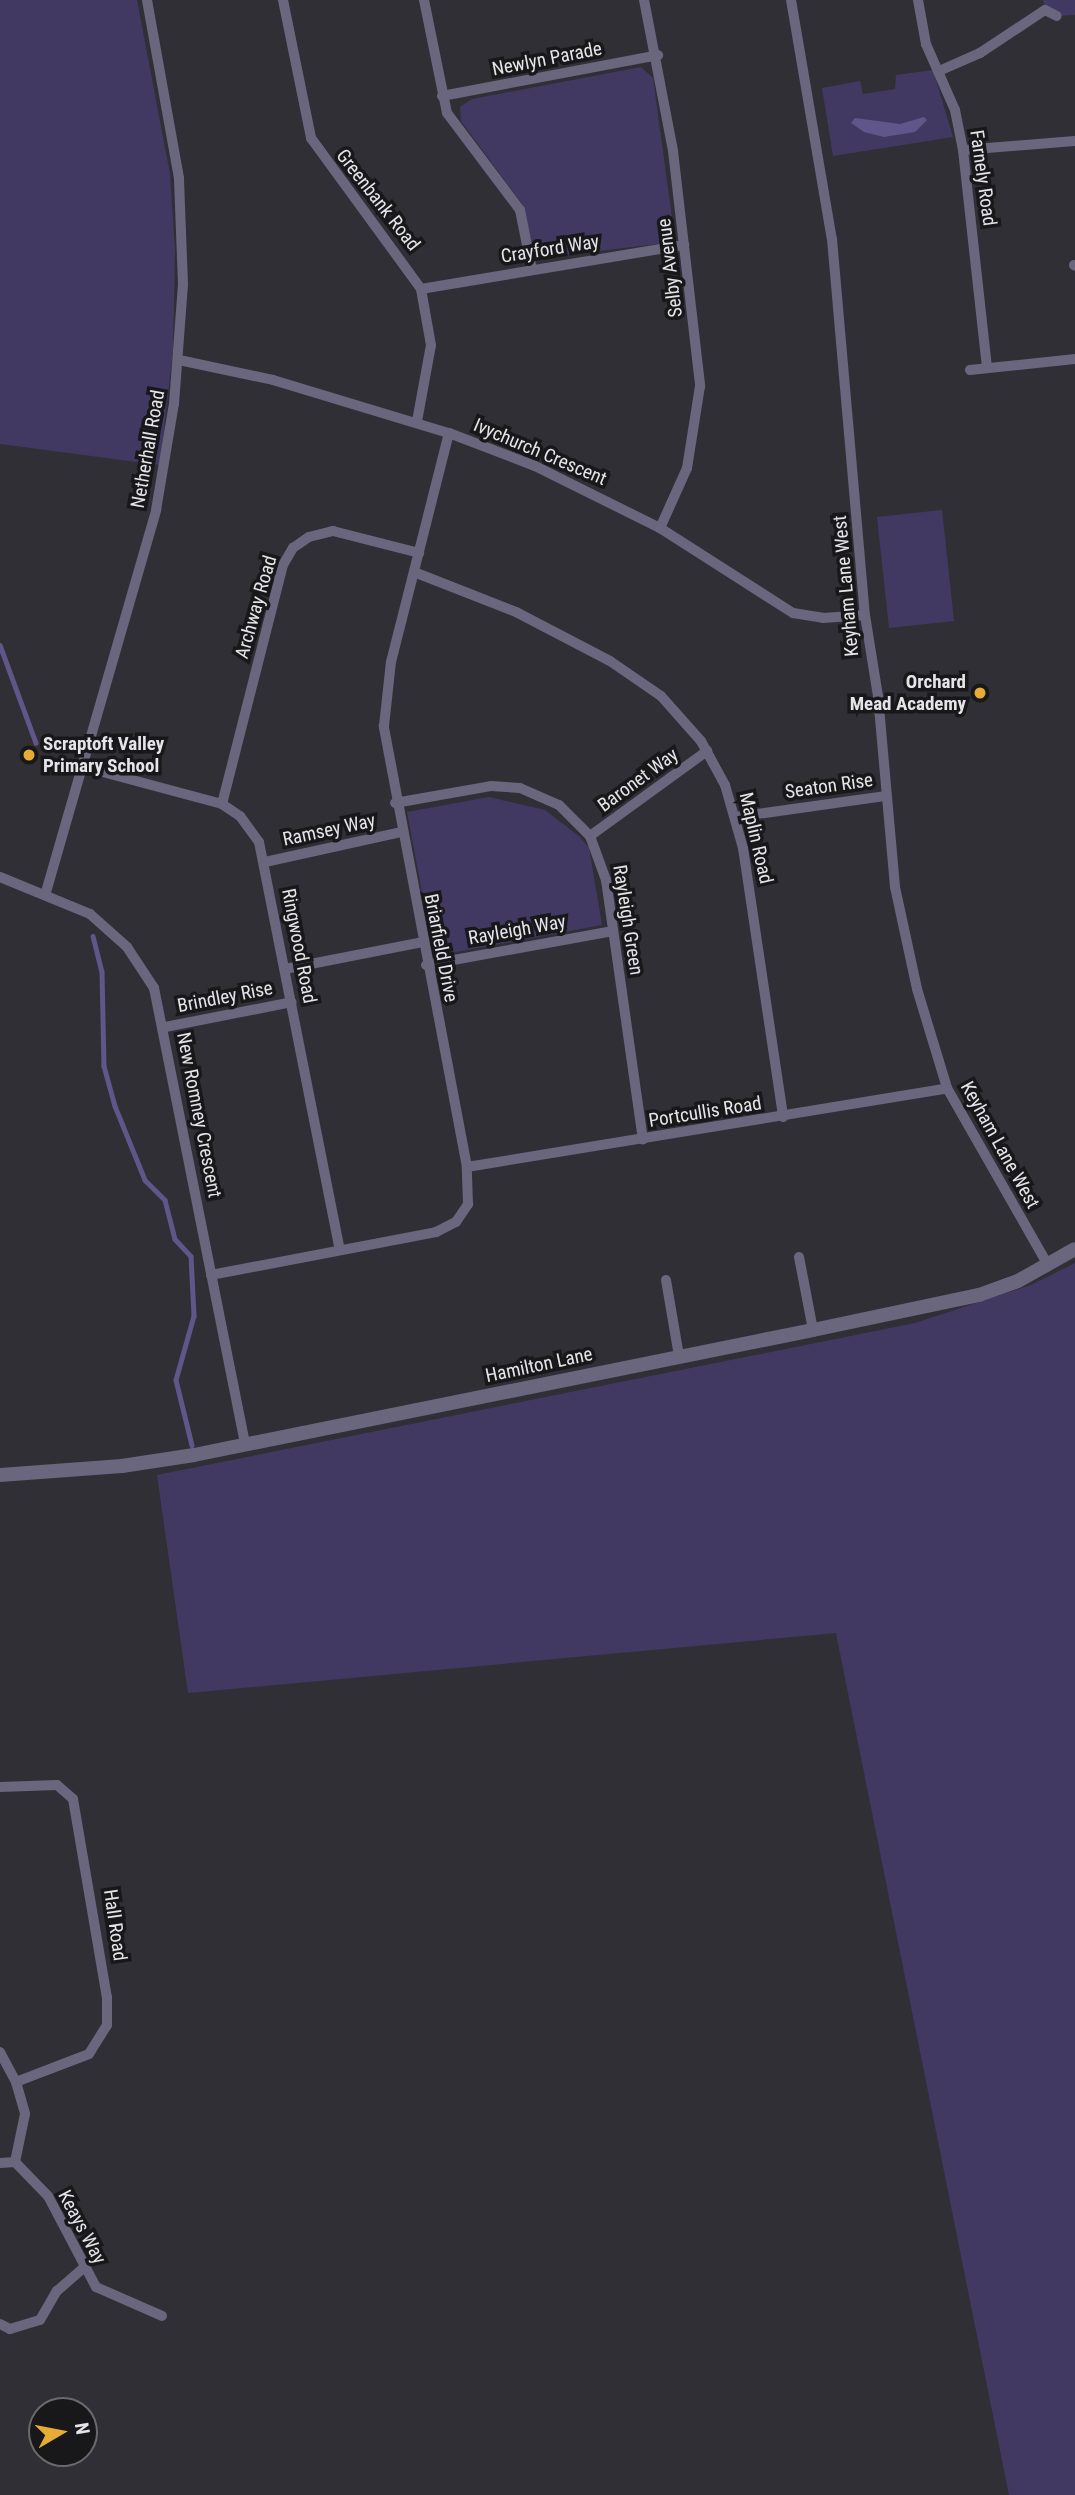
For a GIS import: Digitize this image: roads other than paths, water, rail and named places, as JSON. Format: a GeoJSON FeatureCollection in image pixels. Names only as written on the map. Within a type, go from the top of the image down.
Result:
{"type":"FeatureCollection","features":[{"type":"Feature","properties":{"kind":"street","name":"Netherhall Road"},"geometry":{"type":"LineString","coordinates":[[46,892],[156,510],[179,360],[183,284],[179,178],[147,0]]}},
{"type":"Feature","properties":{"kind":"street","name":"Greenbank Road"},"geometry":{"type":"LineString","coordinates":[[283,0],[311,138],[421,289],[431,345],[417,421]]}},
{"type":"Feature","properties":{"kind":"street"},"geometry":{"type":"LineString","coordinates":[[424,0],[442,96],[456,130],[520,210],[531,270]]}},
{"type":"Feature","properties":{"kind":"street","name":"Selby Avenue"},"geometry":{"type":"LineString","coordinates":[[644,0],[658,55],[699,366],[699,407],[687,468],[660,528]]}},
{"type":"Feature","properties":{"kind":"street","name":"Keyham Lane West"},"geometry":{"type":"LineString","coordinates":[[791,0],[832,239],[865,615],[878,695],[885,796],[898,901],[917,989],[947,1088],[1048,1265]]}},
{"type":"Feature","properties":{"kind":"street","name":"Farnely Road"},"geometry":{"type":"LineString","coordinates":[[918,0],[926,44],[955,110],[963,150],[987,367]]}},
{"type":"Feature","properties":{"kind":"street"},"geometry":{"type":"LineString","coordinates":[[939,71],[980,53],[1044,5],[1058,16]]}},
{"type":"Feature","properties":{"kind":"street","name":"Newlyn Parade"},"geometry":{"type":"LineString","coordinates":[[442,96],[658,55]]}},
{"type":"Feature","properties":{"kind":"street"},"geometry":{"type":"LineString","coordinates":[[963,150],[1075,141]]}},
{"type":"Feature","properties":{"kind":"street","name":"Crayford Way"},"geometry":{"type":"LineString","coordinates":[[421,289],[684,245]]}},
{"type":"Feature","properties":{"kind":"street"},"geometry":{"type":"LineString","coordinates":[[970,370],[1075,359]]}},
{"type":"Feature","properties":{"kind":"street","name":"Ivychurch Crescent"},"geometry":{"type":"LineString","coordinates":[[179,360],[273,380],[417,421],[535,466],[660,528],[793,612],[823,618],[865,615]]}},
{"type":"Feature","properties":{"kind":"street","name":"Briarfield Drive"},"geometry":{"type":"LineString","coordinates":[[211,1275],[450,1227],[468,1204],[467,1167],[385,749],[384,703],[449,433]]}},
{"type":"Feature","properties":{"kind":"street","name":"Archway Road"},"geometry":{"type":"LineString","coordinates":[[222,804],[283,565],[293,548],[309,537],[333,531],[419,553]]}},
{"type":"Feature","properties":{"kind":"street","name":"Maplin Road"},"geometry":{"type":"LineString","coordinates":[[414,572],[516,612],[619,666],[661,696],[707,751],[736,817],[783,1117]]}},
{"type":"Feature","properties":{"kind":"street","name":"Baronet Way"},"geometry":{"type":"LineString","coordinates":[[590,836],[707,751]]}},
{"type":"Feature","properties":{"kind":"street","name":"Ringwood Road"},"geometry":{"type":"LineString","coordinates":[[84,767],[222,804],[248,825],[265,862],[340,1250]]}},
{"type":"Feature","properties":{"kind":"street","name":"Rayleigh Green"},"geometry":{"type":"LineString","coordinates":[[395,803],[484,787],[520,788],[559,805],[590,836],[603,867],[643,1139]]}},
{"type":"Feature","properties":{"kind":"street","name":"Seaton Rise"},"geometry":{"type":"LineString","coordinates":[[736,817],[885,796]]}},
{"type":"Feature","properties":{"kind":"street","name":"Ramsey Way"},"geometry":{"type":"LineString","coordinates":[[265,862],[401,832]]}},
{"type":"Feature","properties":{"kind":"street","name":"New Romney Crescent"},"geometry":{"type":"LineString","coordinates":[[0,877],[46,892],[90,914],[127,947],[154,988],[165,1027],[245,1444]]}},
{"type":"Feature","properties":{"kind":"street","name":"Rayleigh Way"},"geometry":{"type":"LineString","coordinates":[[426,965],[613,931]]}},
{"type":"Feature","properties":{"kind":"street"},"geometry":{"type":"LineString","coordinates":[[285,970],[422,942]]}},
{"type":"Feature","properties":{"kind":"street","name":"Brindley Rise"},"geometry":{"type":"LineString","coordinates":[[165,1027],[292,1002]]}},
{"type":"Feature","properties":{"kind":"street","name":"Portcullis Road"},"geometry":{"type":"LineString","coordinates":[[467,1167],[947,1088]]}},
{"type":"Feature","properties":{"kind":"street","name":"Hamilton Lane"},"geometry":{"type":"LineString","coordinates":[[0,1475],[122,1466],[245,1444],[813,1330],[979,1295],[1048,1265],[1075,1249]]}},
{"type":"Feature","properties":{"kind":"street"},"geometry":{"type":"LineString","coordinates":[[799,1257],[813,1330]]}},
{"type":"Feature","properties":{"kind":"street"},"geometry":{"type":"LineString","coordinates":[[666,1280],[679,1356]]}},
{"type":"Feature","properties":{"kind":"street","name":"Hall Road"},"geometry":{"type":"LineString","coordinates":[[0,1787],[57,1785],[73,1798],[107,1997],[107,2025],[89,2054],[16,2082]]}},
{"type":"Feature","properties":{"kind":"street"},"geometry":{"type":"LineString","coordinates":[[0,2052],[16,2082],[25,2114],[15,2162],[0,2163]]}},
{"type":"Feature","properties":{"kind":"street","name":"Keays Way"},"geometry":{"type":"LineString","coordinates":[[15,2162],[47,2196],[82,2269],[96,2287],[162,2316]]}},
{"type":"Feature","properties":{"kind":"street"},"geometry":{"type":"LineString","coordinates":[[0,2324],[10,2329],[40,2320],[57,2291],[82,2269]]}},
{"type":"Feature","properties":{"kind":"waterway"},"geometry":{"type":"LineString","coordinates":[[0,645],[36,743]]}},
{"type":"Feature","properties":{"kind":"waterway"},"geometry":{"type":"LineString","coordinates":[[93,936],[102,971],[104,1066],[115,1106],[145,1180],[165,1200],[175,1239],[191,1256],[194,1316],[176,1380],[192,1445]]}},
{"type":"Feature","properties":{"kind":"place","name":"Orchard Mead Academy"},"geometry":{"type":"Point","coordinates":[980,693]}},
{"type":"Feature","properties":{"kind":"place","name":"Scraptoft Valley Primary School"},"geometry":{"type":"Point","coordinates":[29,755]}}]}
